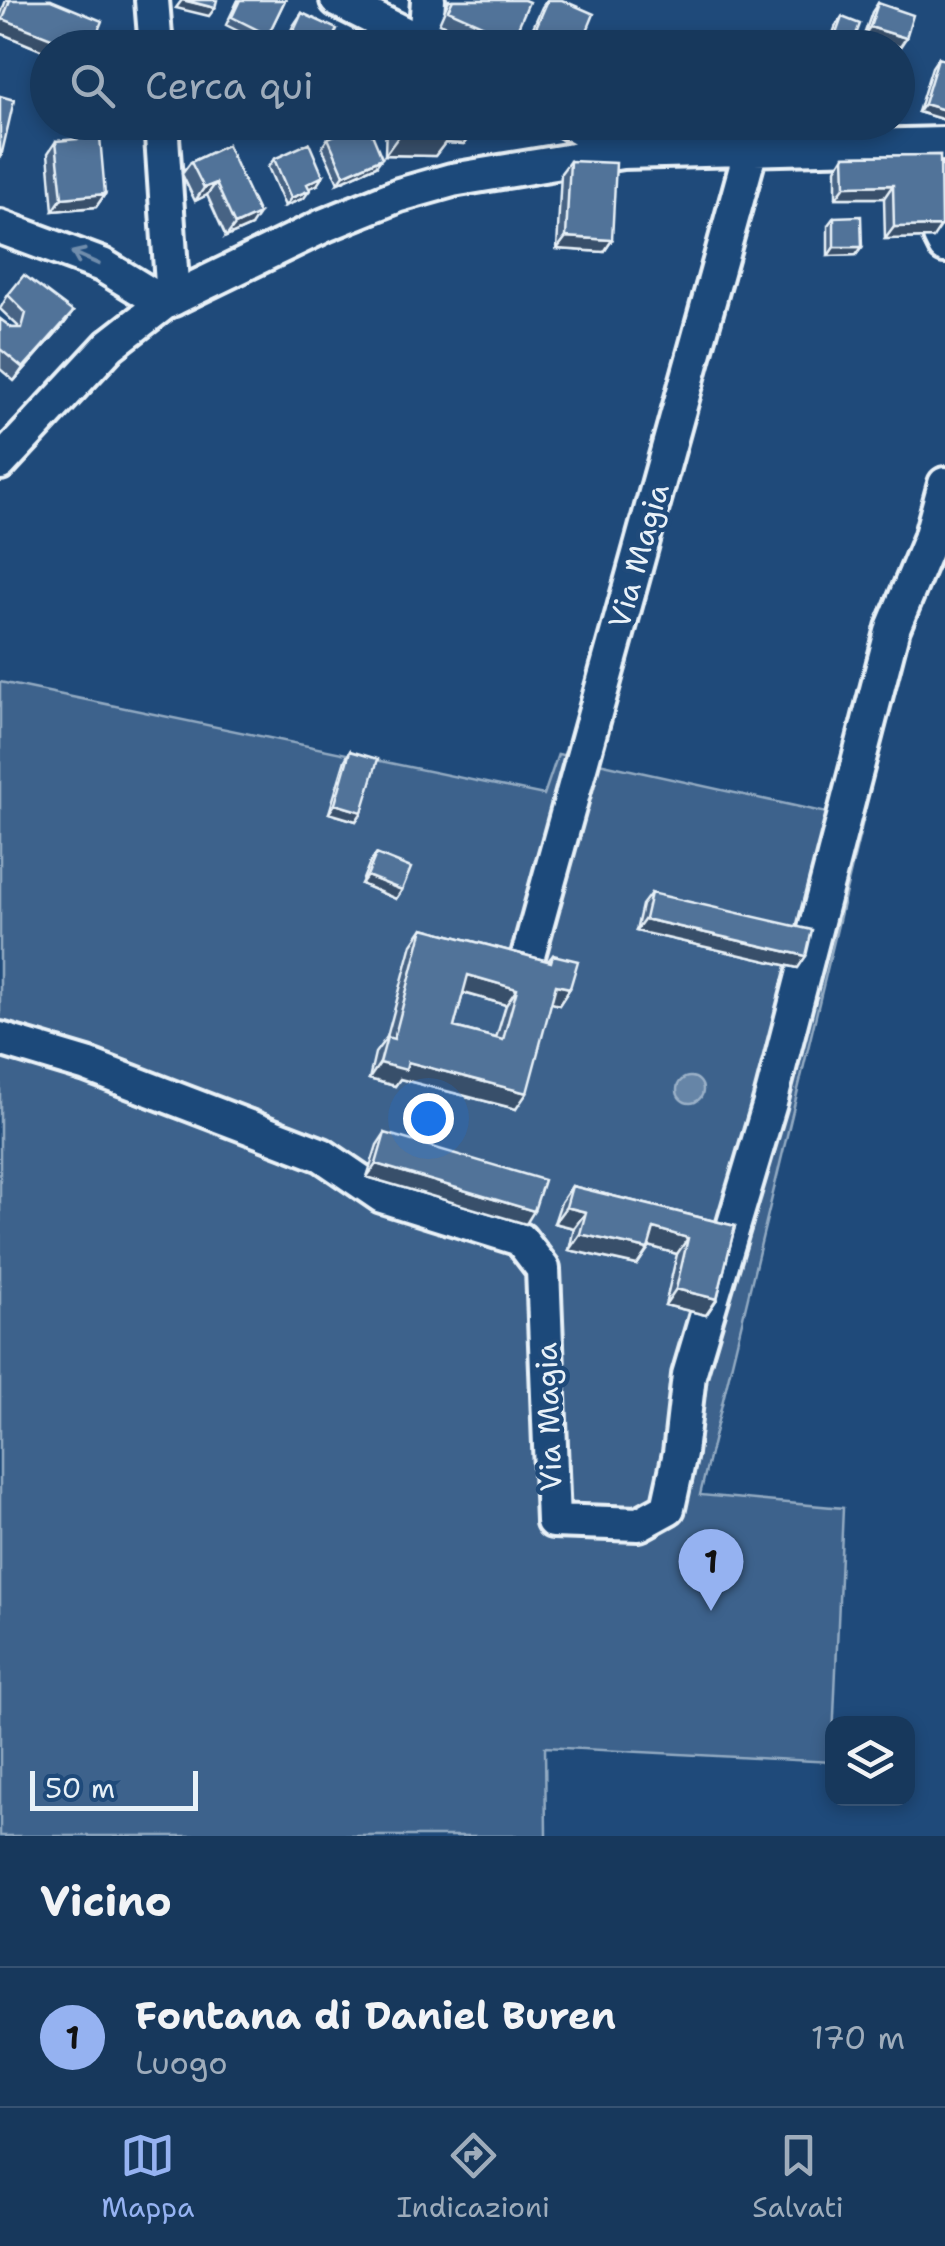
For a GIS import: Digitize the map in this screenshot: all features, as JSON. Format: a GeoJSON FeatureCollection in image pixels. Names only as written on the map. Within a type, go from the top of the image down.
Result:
{"type":"FeatureCollection","features":[{"type":"Feature","properties":{"kind":"street"},"geometry":{"type":"LineString","coordinates":[[152,0],[154,30]]}},
{"type":"Feature","properties":{"kind":"street"},"geometry":{"type":"LineString","coordinates":[[338,0],[399,30]]}},
{"type":"Feature","properties":{"kind":"street"},"geometry":{"type":"LineString","coordinates":[[428,0],[429,30]]}},
{"type":"Feature","properties":{"kind":"street"},"geometry":{"type":"LineString","coordinates":[[162,140],[169,301]]}},
{"type":"Feature","properties":{"kind":"street"},"geometry":{"type":"LineString","coordinates":[[600,140],[622,152]]}},
{"type":"Feature","properties":{"kind":"street"},"geometry":{"type":"LineString","coordinates":[[1,459],[110,345],[169,301],[325,225],[399,195],[452,180],[622,152],[942,144],[940,236],[945,246]]}},
{"type":"Feature","properties":{"kind":"street","name":"Via Magia"},"geometry":{"type":"LineString","coordinates":[[526,963],[752,149]]}},
{"type":"Feature","properties":{"kind":"street"},"geometry":{"type":"LineString","coordinates":[[0,228],[102,266],[169,301]]}},
{"type":"Feature","properties":{"kind":"street","name":"Via Magia"},"geometry":{"type":"LineString","coordinates":[[0,1040],[87,1065],[322,1155],[382,1196],[520,1239],[543,1269],[553,1521],[639,1524],[668,1508],[680,1453],[689,1375],[770,1103],[894,628],[930,539],[945,484]]}},
{"type":"Feature","properties":{"kind":"shaded area"},"geometry":{"type":"Polygon","coordinates":[[[0,682],[544,795],[558,754],[863,821],[700,1495],[843,1508],[834,1716],[825,1716],[825,1762],[545,1747],[546,1836],[0,1836],[0,682]]]}},
{"type":"Feature","properties":{"kind":"shaded area"},"geometry":{"type":"Polygon","coordinates":[[[690,1077],[699,1081],[703,1090],[699,1099],[690,1103],[681,1099],[677,1090],[681,1081],[690,1077]]]}},
{"type":"Feature","properties":{"kind":"building"},"geometry":{"type":"Polygon","coordinates":[[[10,0],[51,0],[102,21],[98,30],[31,30],[3,19],[10,0]]]}},
{"type":"Feature","properties":{"kind":"building"},"geometry":{"type":"Polygon","coordinates":[[[184,0],[217,0],[215,8],[184,0]]]}},
{"type":"Feature","properties":{"kind":"building"},"geometry":{"type":"Polygon","coordinates":[[[240,0],[285,0],[270,30],[258,30],[232,17],[240,0]]]}},
{"type":"Feature","properties":{"kind":"building"},"geometry":{"type":"Polygon","coordinates":[[[453,0],[529,2],[517,30],[493,30],[448,10],[453,0]]]}},
{"type":"Feature","properties":{"kind":"building"},"geometry":{"type":"Polygon","coordinates":[[[548,0],[562,0],[594,14],[587,30],[535,30],[548,0]]]}},
{"type":"Feature","properties":{"kind":"building"},"geometry":{"type":"Polygon","coordinates":[[[878,3],[913,15],[908,30],[870,27],[878,3]]]}},
{"type":"Feature","properties":{"kind":"building"},"geometry":{"type":"Polygon","coordinates":[[[302,13],[337,29],[337,30],[294,30],[302,13]]]}},
{"type":"Feature","properties":{"kind":"building"},"geometry":{"type":"Polygon","coordinates":[[[842,17],[860,24],[858,30],[837,30],[842,17]]]}},
{"type":"Feature","properties":{"kind":"building"},"geometry":{"type":"Polygon","coordinates":[[[938,58],[945,60],[945,110],[924,104],[938,58]]]}},
{"type":"Feature","properties":{"kind":"building"},"geometry":{"type":"Polygon","coordinates":[[[0,96],[14,100],[1,157],[0,156],[0,96]]]}},
{"type":"Feature","properties":{"kind":"building"},"geometry":{"type":"Polygon","coordinates":[[[100,140],[105,194],[62,198],[56,141],[100,140]]]}},
{"type":"Feature","properties":{"kind":"building"},"geometry":{"type":"Polygon","coordinates":[[[329,140],[374,140],[382,158],[344,175],[329,140]]]}},
{"type":"Feature","properties":{"kind":"building"},"geometry":{"type":"Polygon","coordinates":[[[309,143],[323,176],[307,184],[310,190],[291,198],[274,159],[309,143]]]}},
{"type":"Feature","properties":{"kind":"building"},"geometry":{"type":"Polygon","coordinates":[[[227,145],[259,214],[235,225],[216,183],[204,188],[191,162],[227,145]]]}},
{"type":"Feature","properties":{"kind":"building"},"geometry":{"type":"Polygon","coordinates":[[[940,155],[941,226],[894,227],[893,185],[845,186],[844,156],[940,155]]]}},
{"type":"Feature","properties":{"kind":"building"},"geometry":{"type":"Polygon","coordinates":[[[570,161],[616,163],[612,240],[566,237],[570,161]]]}},
{"type":"Feature","properties":{"kind":"building"},"geometry":{"type":"Polygon","coordinates":[[[861,216],[862,247],[834,247],[834,217],[861,216]]]}},
{"type":"Feature","properties":{"kind":"building"},"geometry":{"type":"Polygon","coordinates":[[[24,275],[73,312],[23,368],[0,349],[0,319],[12,328],[22,328],[26,313],[8,295],[24,275]]]}},
{"type":"Feature","properties":{"kind":"building"},"geometry":{"type":"Polygon","coordinates":[[[350,751],[378,759],[362,812],[335,804],[350,751]]]}},
{"type":"Feature","properties":{"kind":"building"},"geometry":{"type":"Polygon","coordinates":[[[376,854],[411,868],[402,890],[367,876],[376,854]]]}},
{"type":"Feature","properties":{"kind":"building"},"geometry":{"type":"Polygon","coordinates":[[[651,893],[812,930],[806,956],[645,919],[651,893]]]}},
{"type":"Feature","properties":{"kind":"building"},"geometry":{"type":"Polygon","coordinates":[[[423,928],[551,962],[553,955],[578,961],[570,988],[556,985],[527,1093],[408,1062],[406,1070],[380,1063],[387,1037],[394,1039],[423,928]],[[468,975],[454,1027],[503,1040],[517,989],[468,975]]]}},
{"type":"Feature","properties":{"kind":"building"},"geometry":{"type":"Polygon","coordinates":[[[385,1133],[544,1180],[534,1211],[376,1164],[385,1133]]]}},
{"type":"Feature","properties":{"kind":"building"},"geometry":{"type":"Polygon","coordinates":[[[572,1186],[735,1226],[717,1299],[676,1289],[688,1238],[654,1228],[648,1249],[580,1234],[586,1212],[566,1207],[572,1186]]]}},
{"type":"Feature","properties":{"kind":"place","name":"Fontana di Daniel Buren"},"geometry":{"type":"Point","coordinates":[711,1611]}}]}
